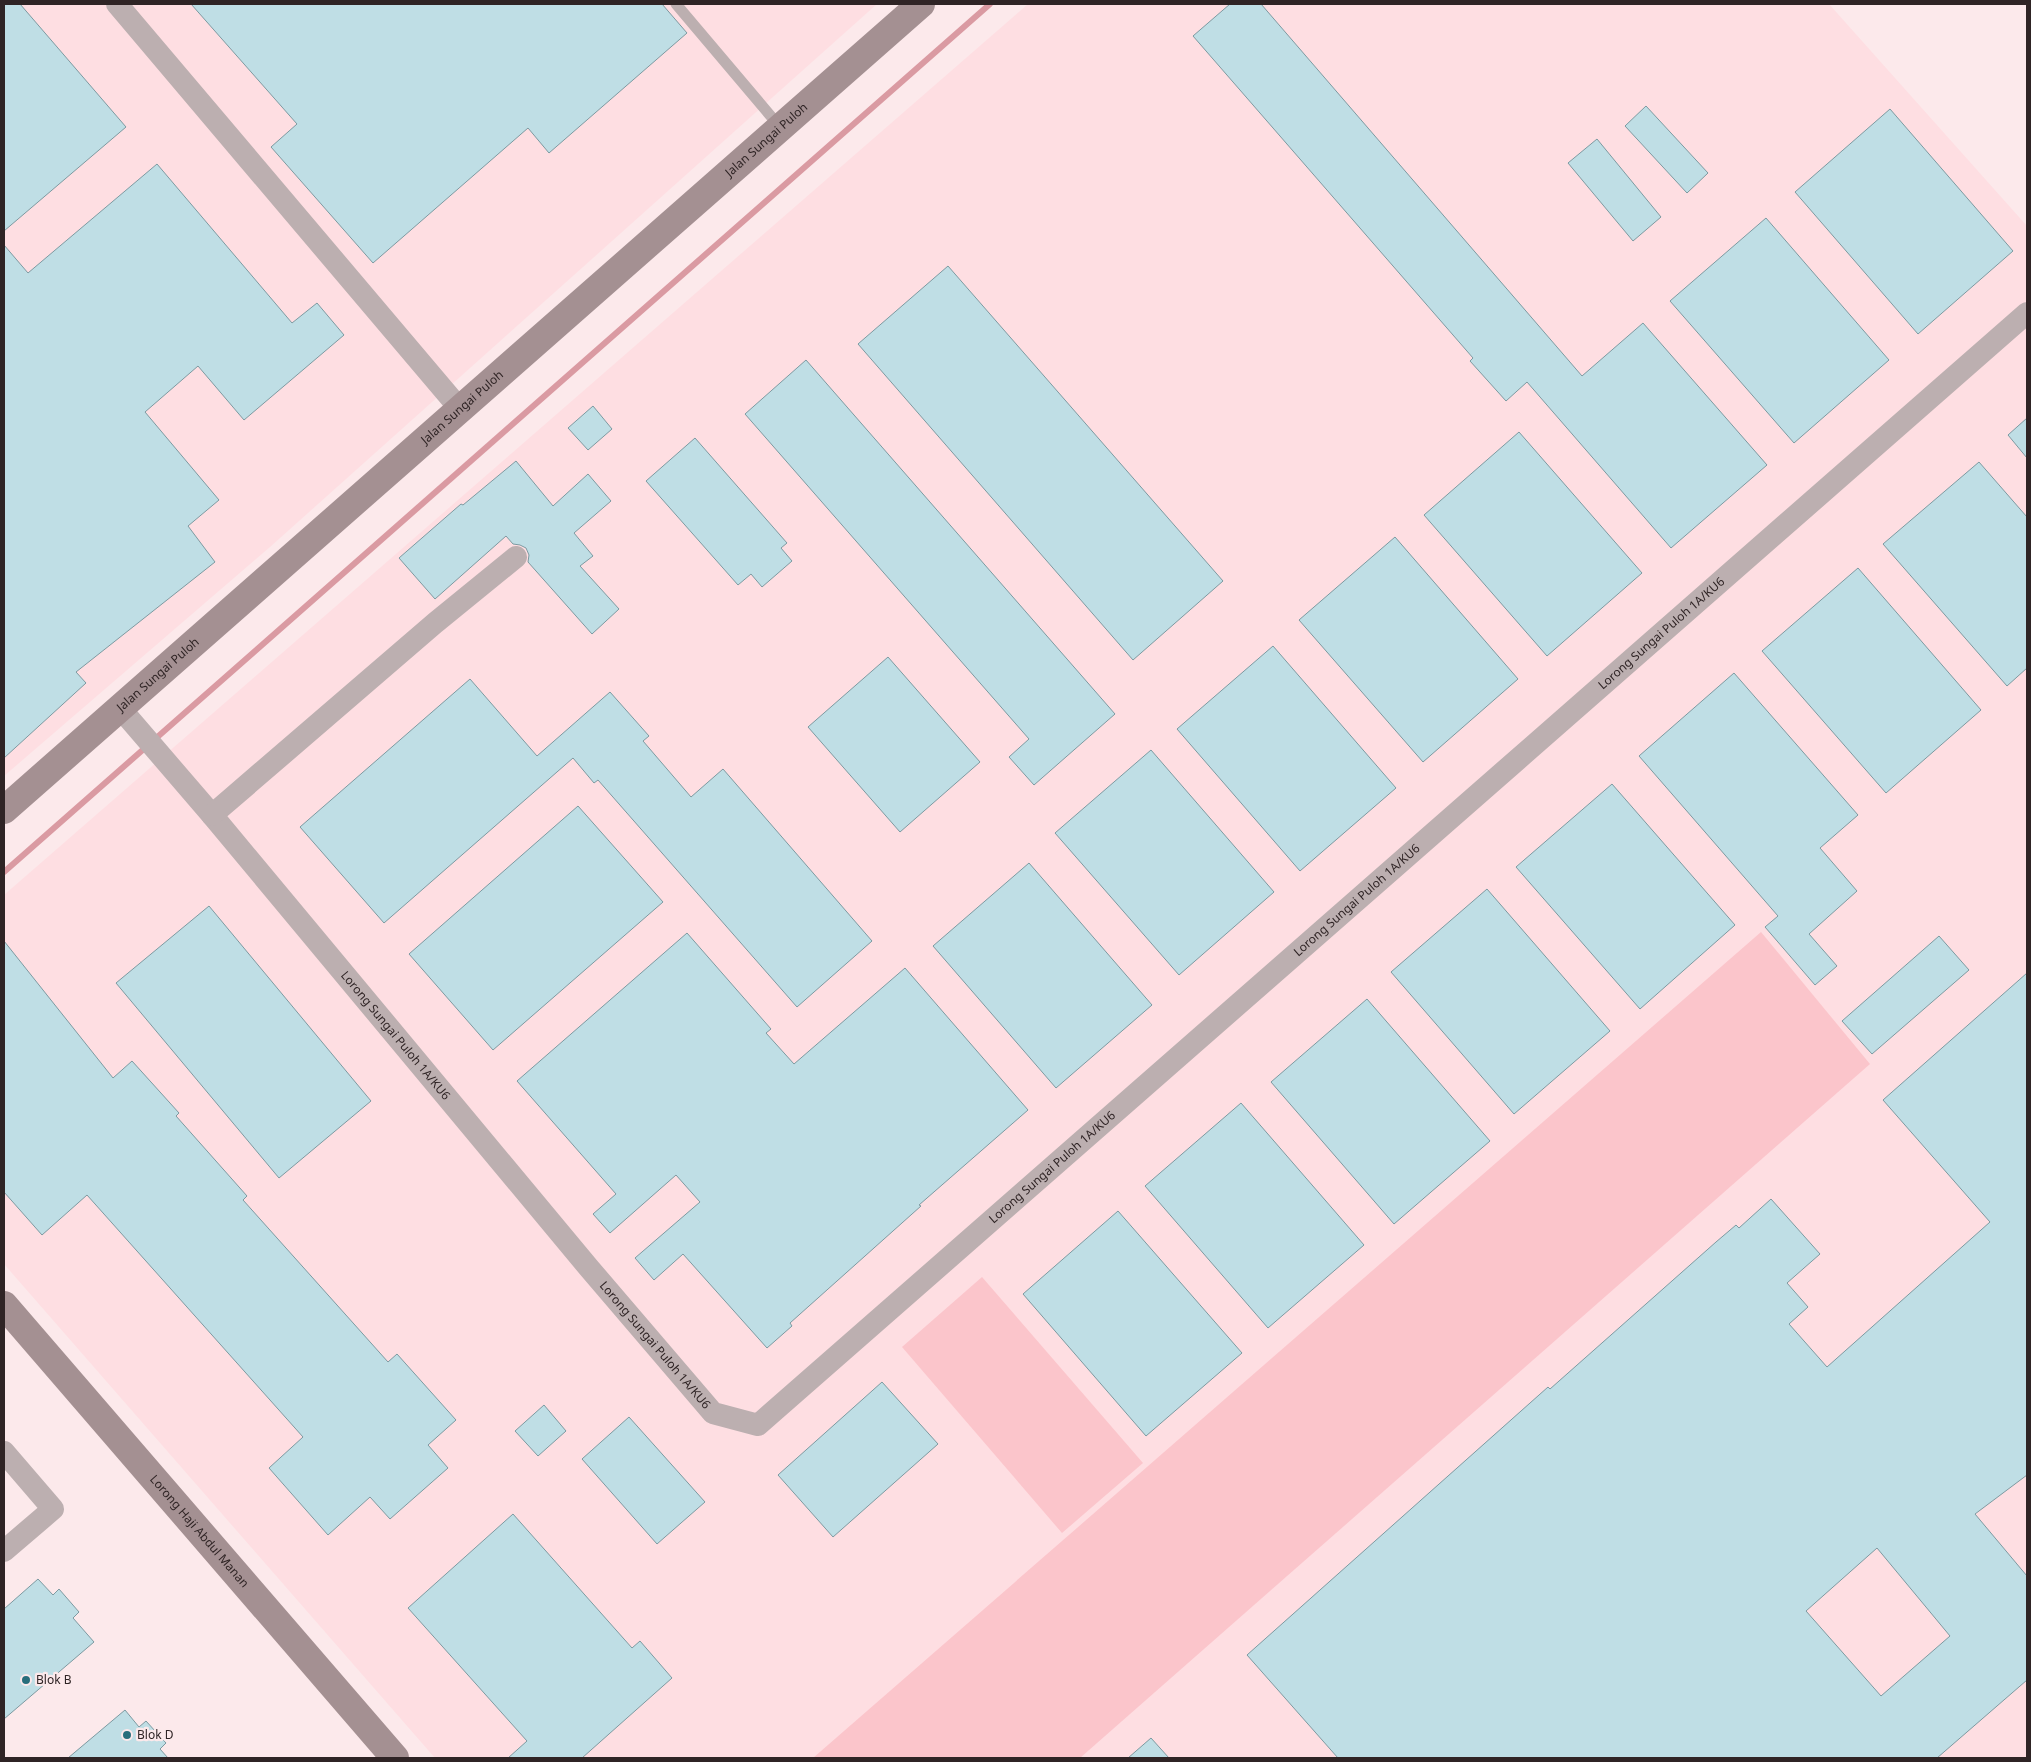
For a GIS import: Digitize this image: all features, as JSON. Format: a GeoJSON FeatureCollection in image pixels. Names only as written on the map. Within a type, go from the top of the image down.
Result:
{"type":"FeatureCollection","features":[{"type":"Feature","properties":{"kind":"street"},"geometry":{"type":"LineString","coordinates":[[117,4],[460,409]]}},
{"type":"Feature","properties":{"kind":"street","name":"Jalan Sungai Puloh"},"geometry":{"type":"LineString","coordinates":[[4,810],[129,718],[460,409],[921,4]]}},
{"type":"Feature","properties":{"kind":"street","name":"Lorong Sungai Puloh 1A/KU6"},"geometry":{"type":"LineString","coordinates":[[129,718],[589,1268],[713,1413],[758,1425],[2027,313]]}},
{"type":"Feature","properties":{"kind":"street"},"geometry":{"type":"LineString","coordinates":[[212,815],[435,623],[516,557]]}},
{"type":"Feature","properties":{"kind":"street","name":"Lorong Haji Abdul Manan"},"geometry":{"type":"LineString","coordinates":[[5,1308],[395,1758]]}},
{"type":"Feature","properties":{"kind":"street"},"geometry":{"type":"LineString","coordinates":[[4,1452],[53,1509],[4,1551]]}},
{"type":"Feature","properties":{"kind":"lane"},"geometry":{"type":"LineString","coordinates":[[676,4],[780,127]]}},
{"type":"Feature","properties":{"kind":"shaded area"},"geometry":{"type":"Polygon","coordinates":[[[4,4],[877,4],[270,547],[4,776],[4,4]]]}},
{"type":"Feature","properties":{"kind":"shaded area"},"geometry":{"type":"Polygon","coordinates":[[[1028,4],[1829,4],[2027,226],[2027,1758],[435,1758],[4,1264],[4,895],[1028,4]]]}},
{"type":"Feature","properties":{"kind":"shaded area"},"geometry":{"type":"Polygon","coordinates":[[[1761,932],[1870,1064],[1080,1758],[813,1758],[1761,932]]]}},
{"type":"Feature","properties":{"kind":"shaded area"},"geometry":{"type":"Polygon","coordinates":[[[982,1277],[1143,1463],[1062,1533],[902,1347],[982,1277]]]}},
{"type":"Feature","properties":{"kind":"building"},"geometry":{"type":"Polygon","coordinates":[[[4,4],[20,4],[126,127],[4,231],[4,4]]]}},
{"type":"Feature","properties":{"kind":"building"},"geometry":{"type":"Polygon","coordinates":[[[191,4],[662,4],[687,33],[549,153],[528,128],[373,263],[271,147],[297,124],[191,4]]]}},
{"type":"Feature","properties":{"kind":"building"},"geometry":{"type":"Polygon","coordinates":[[[1230,4],[1261,4],[1582,376],[1643,323],[1767,465],[1671,548],[1527,382],[1506,401],[1470,361],[1473,358],[1193,36],[1230,4]]]}},
{"type":"Feature","properties":{"kind":"building"},"geometry":{"type":"Polygon","coordinates":[[[1646,106],[1708,173],[1687,193],[1625,126],[1646,106]]]}},
{"type":"Feature","properties":{"kind":"building"},"geometry":{"type":"Polygon","coordinates":[[[1890,109],[2013,251],[1918,334],[1795,192],[1890,109]]]}},
{"type":"Feature","properties":{"kind":"building"},"geometry":{"type":"Polygon","coordinates":[[[1597,139],[1661,217],[1633,241],[1568,163],[1597,139]]]}},
{"type":"Feature","properties":{"kind":"building"},"geometry":{"type":"Polygon","coordinates":[[[157,164],[292,323],[317,303],[344,335],[244,420],[198,366],[145,412],[219,500],[188,526],[215,562],[76,672],[86,683],[4,758],[4,245],[28,273],[157,164]]]}},
{"type":"Feature","properties":{"kind":"building"},"geometry":{"type":"Polygon","coordinates":[[[1766,218],[1889,360],[1794,443],[1670,301],[1766,218]]]}},
{"type":"Feature","properties":{"kind":"building"},"geometry":{"type":"Polygon","coordinates":[[[948,266],[1223,581],[1133,660],[858,344],[948,266]]]}},
{"type":"Feature","properties":{"kind":"building"},"geometry":{"type":"Polygon","coordinates":[[[806,360],[1115,714],[1034,785],[1009,757],[1029,739],[745,414],[806,360]]]}},
{"type":"Feature","properties":{"kind":"building"},"geometry":{"type":"Polygon","coordinates":[[[593,406],[612,429],[588,450],[568,428],[593,406]]]}},
{"type":"Feature","properties":{"kind":"building"},"geometry":{"type":"Polygon","coordinates":[[[2027,418],[2027,458],[2008,435],[2027,418]]]}},
{"type":"Feature","properties":{"kind":"building"},"geometry":{"type":"Polygon","coordinates":[[[1519,432],[1642,573],[1547,656],[1424,515],[1519,432]]]}},
{"type":"Feature","properties":{"kind":"building"},"geometry":{"type":"Polygon","coordinates":[[[695,438],[787,543],[781,548],[792,561],[762,587],[751,574],[738,585],[646,481],[695,438]]]}},
{"type":"Feature","properties":{"kind":"building"},"geometry":{"type":"Polygon","coordinates":[[[516,461],[553,506],[588,474],[611,501],[574,533],[593,556],[580,566],[619,609],[592,634],[528,562],[529,555],[526,548],[513,544],[506,536],[435,599],[399,558],[461,504],[463,505],[516,461]]]}},
{"type":"Feature","properties":{"kind":"building"},"geometry":{"type":"Polygon","coordinates":[[[1979,462],[2027,517],[2027,668],[2007,686],[1883,544],[1979,462]]]}},
{"type":"Feature","properties":{"kind":"building"},"geometry":{"type":"Polygon","coordinates":[[[1395,537],[1518,679],[1423,762],[1299,620],[1395,537]]]}},
{"type":"Feature","properties":{"kind":"building"},"geometry":{"type":"Polygon","coordinates":[[[1858,568],[1981,710],[1886,793],[1762,651],[1858,568]]]}},
{"type":"Feature","properties":{"kind":"building"},"geometry":{"type":"Polygon","coordinates":[[[1273,646],[1396,788],[1300,871],[1177,729],[1273,646]]]}},
{"type":"Feature","properties":{"kind":"building"},"geometry":{"type":"Polygon","coordinates":[[[888,657],[980,762],[900,832],[808,727],[888,657]]]}},
{"type":"Feature","properties":{"kind":"building"},"geometry":{"type":"Polygon","coordinates":[[[1734,673],[1858,815],[1820,848],[1857,891],[1809,934],[1837,966],[1815,985],[1765,927],[1778,916],[1639,756],[1734,673]]]}},
{"type":"Feature","properties":{"kind":"building"},"geometry":{"type":"Polygon","coordinates":[[[470,679],[537,756],[610,692],[649,736],[643,741],[691,797],[723,769],[872,941],[797,1007],[598,780],[594,783],[573,758],[384,923],[300,827],[470,679]]]}},
{"type":"Feature","properties":{"kind":"building"},"geometry":{"type":"Polygon","coordinates":[[[1151,750],[1274,892],[1179,975],[1055,833],[1151,750]]]}},
{"type":"Feature","properties":{"kind":"building"},"geometry":{"type":"Polygon","coordinates":[[[1612,784],[1735,925],[1640,1009],[1516,867],[1612,784]]]}},
{"type":"Feature","properties":{"kind":"building"},"geometry":{"type":"Polygon","coordinates":[[[578,806],[663,902],[493,1050],[409,954],[578,806]]]}},
{"type":"Feature","properties":{"kind":"building"},"geometry":{"type":"Polygon","coordinates":[[[1029,863],[1152,1005],[1056,1088],[933,946],[1029,863]]]}},
{"type":"Feature","properties":{"kind":"building"},"geometry":{"type":"Polygon","coordinates":[[[1487,889],[1610,1031],[1514,1114],[1391,972],[1487,889]]]}},
{"type":"Feature","properties":{"kind":"building"},"geometry":{"type":"Polygon","coordinates":[[[209,906],[371,1101],[279,1178],[116,983],[209,906]]]}},
{"type":"Feature","properties":{"kind":"building"},"geometry":{"type":"Polygon","coordinates":[[[687,933],[771,1029],[766,1033],[794,1064],[905,968],[1028,1110],[919,1205],[921,1206],[790,1323],[792,1326],[767,1348],[683,1254],[654,1280],[635,1258],[700,1202],[676,1175],[610,1233],[593,1214],[616,1194],[517,1081],[687,933]]]}},
{"type":"Feature","properties":{"kind":"building"},"geometry":{"type":"Polygon","coordinates":[[[1939,936],[1969,970],[1872,1054],[1842,1021],[1939,936]]]}},
{"type":"Feature","properties":{"kind":"building"},"geometry":{"type":"Polygon","coordinates":[[[4,941],[113,1078],[132,1061],[179,1113],[176,1116],[247,1196],[243,1200],[388,1362],[397,1354],[456,1420],[428,1445],[448,1468],[390,1519],[370,1497],[328,1535],[269,1468],[303,1437],[87,1195],[42,1235],[4,1192],[4,941]]]}},
{"type":"Feature","properties":{"kind":"building"},"geometry":{"type":"Polygon","coordinates":[[[2027,973],[2027,1475],[1975,1514],[2027,1576],[2027,1680],[1937,1758],[1338,1758],[1247,1655],[1548,1387],[1550,1389],[1736,1225],[1739,1228],[1771,1199],[1820,1254],[1787,1283],[1808,1307],[1789,1324],[1827,1367],[1990,1222],[1883,1100],[2027,973]],[[1877,1548],[1806,1611],[1881,1696],[1950,1636],[1877,1548]]]}},
{"type":"Feature","properties":{"kind":"building"},"geometry":{"type":"Polygon","coordinates":[[[1367,999],[1490,1141],[1394,1224],[1271,1082],[1367,999]]]}},
{"type":"Feature","properties":{"kind":"building"},"geometry":{"type":"Polygon","coordinates":[[[1241,1103],[1364,1245],[1268,1328],[1145,1186],[1241,1103]]]}},
{"type":"Feature","properties":{"kind":"building"},"geometry":{"type":"Polygon","coordinates":[[[1118,1211],[1242,1353],[1146,1436],[1023,1294],[1118,1211]]]}},
{"type":"Feature","properties":{"kind":"building"},"geometry":{"type":"Polygon","coordinates":[[[882,1382],[938,1444],[833,1537],[778,1475],[882,1382]]]}},
{"type":"Feature","properties":{"kind":"building"},"geometry":{"type":"Polygon","coordinates":[[[544,1405],[566,1431],[538,1456],[515,1431],[544,1405]]]}},
{"type":"Feature","properties":{"kind":"building"},"geometry":{"type":"Polygon","coordinates":[[[629,1417],[705,1502],[657,1544],[582,1459],[629,1417]]]}},
{"type":"Feature","properties":{"kind":"building"},"geometry":{"type":"Polygon","coordinates":[[[513,1514],[632,1648],[640,1641],[672,1678],[582,1758],[508,1758],[527,1741],[408,1608],[513,1514]]]}},
{"type":"Feature","properties":{"kind":"building","name":"Blok B"},"geometry":{"type":"Polygon","coordinates":[[[38,1579],[53,1595],[59,1589],[79,1612],[73,1618],[94,1642],[4,1719],[4,1609],[38,1579]]]}},
{"type":"Feature","properties":{"kind":"building","name":"Blok D"},"geometry":{"type":"Polygon","coordinates":[[[125,1710],[139,1727],[146,1721],[166,1743],[160,1749],[168,1758],[68,1758],[125,1710]]]}},
{"type":"Feature","properties":{"kind":"building"},"geometry":{"type":"Polygon","coordinates":[[[1151,1738],[1169,1758],[1128,1758],[1151,1738]]]}},
{"type":"Feature","properties":{"kind":"waterway"},"geometry":{"type":"LineString","coordinates":[[4,872],[990,4]]}},
{"type":"Feature","properties":{"kind":"place","name":"Blok B"},"geometry":{"type":"Point","coordinates":[26,1680]}},
{"type":"Feature","properties":{"kind":"place","name":"Blok D"},"geometry":{"type":"Point","coordinates":[127,1735]}}]}
